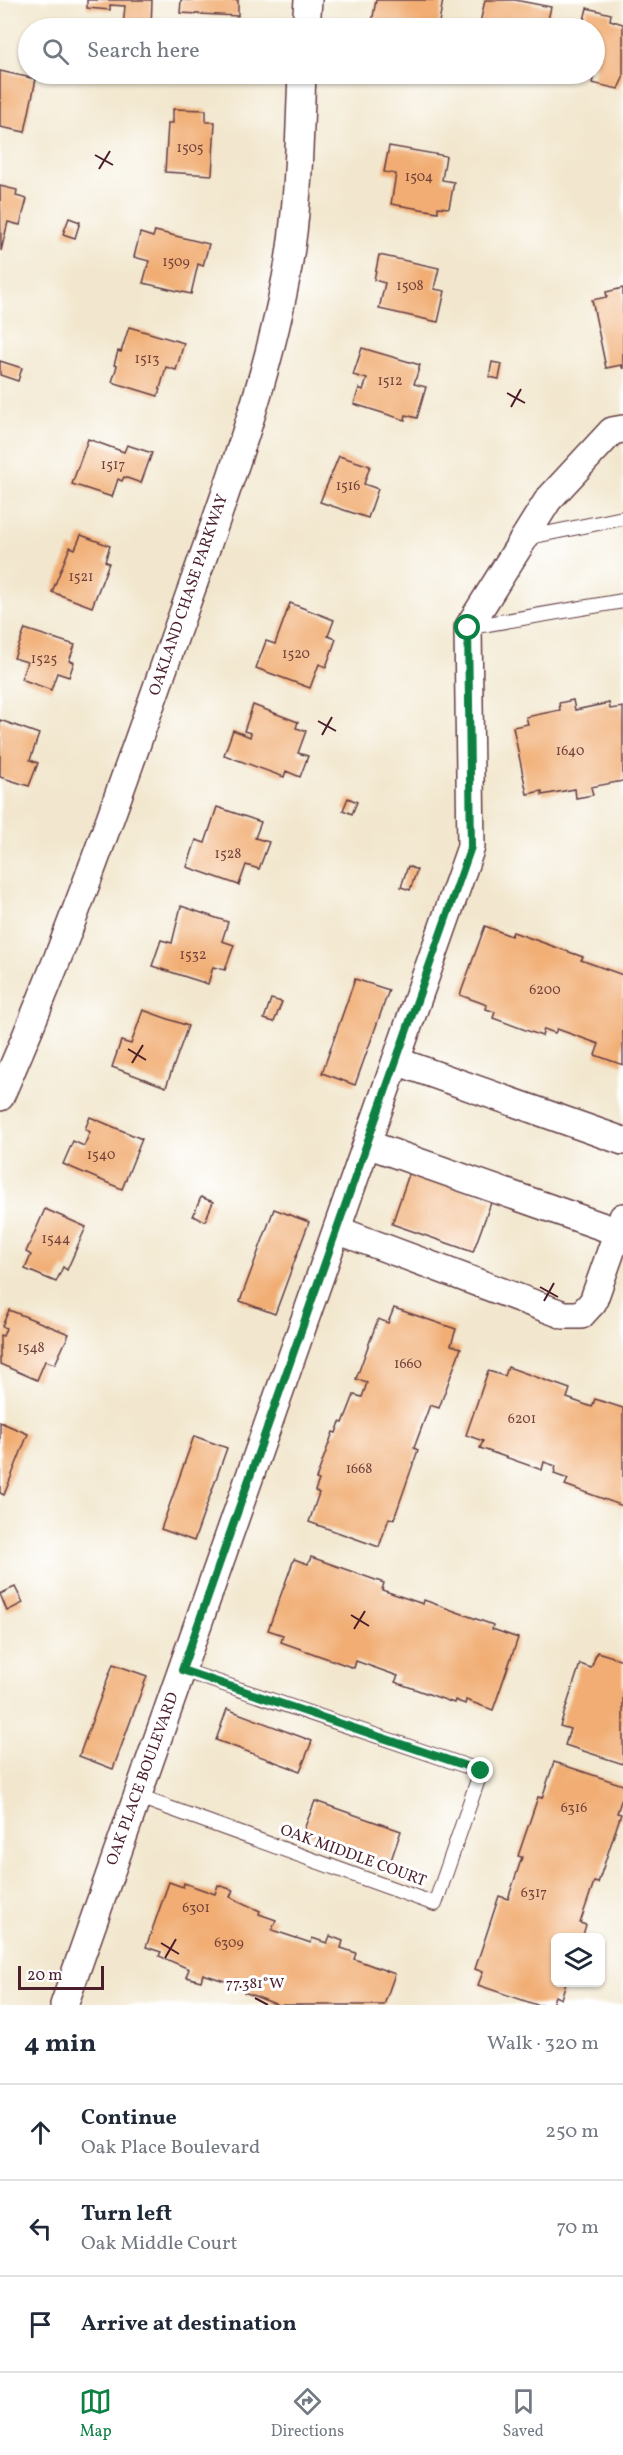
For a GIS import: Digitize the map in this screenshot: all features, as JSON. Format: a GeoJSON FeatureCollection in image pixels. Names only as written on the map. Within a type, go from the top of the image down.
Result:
{"type":"FeatureCollection","features":[{"type":"Feature","properties":{"kind":"street"},"geometry":{"type":"LineString","coordinates":[[307,18],[308,0]]}},
{"type":"Feature","properties":{"kind":"street","name":"OAKLAND CHASE PARKWAY"},"geometry":{"type":"LineString","coordinates":[[0,1097],[33,1022],[87,884],[248,428],[287,276],[296,206],[302,84]]}},
{"type":"Feature","properties":{"kind":"street"},"geometry":{"type":"LineString","coordinates":[[468,628],[548,500],[612,431],[623,429]]}},
{"type":"Feature","properties":{"kind":"street","name":"OAK PLACE BOULEVARD"},"geometry":{"type":"LineString","coordinates":[[64,2005],[471,847],[468,628]]}},
{"type":"Feature","properties":{"kind":"street"},"geometry":{"type":"LineString","coordinates":[[396,1061],[623,1141]]}},
{"type":"Feature","properties":{"kind":"street"},"geometry":{"type":"LineString","coordinates":[[337,1230],[564,1315],[581,1315],[593,1302],[620,1225],[367,1144]]}},
{"type":"Feature","properties":{"kind":"lane"},"geometry":{"type":"LineString","coordinates":[[525,538],[623,518]]}},
{"type":"Feature","properties":{"kind":"lane"},"geometry":{"type":"LineString","coordinates":[[468,628],[623,601]]}},
{"type":"Feature","properties":{"kind":"lane","name":"OAK MIDDLE COURT"},"geometry":{"type":"LineString","coordinates":[[136,1796],[435,1904],[481,1771],[182,1670]]}},
{"type":"Feature","properties":{"kind":"building"},"geometry":{"type":"Polygon","coordinates":[[[87,0],[152,0],[151,18],[124,18],[125,6],[110,5],[110,10],[87,8],[87,0]]]}},
{"type":"Feature","properties":{"kind":"building"},"geometry":{"type":"Polygon","coordinates":[[[181,0],[238,0],[238,16],[180,13],[181,0]]]}},
{"type":"Feature","properties":{"kind":"building"},"geometry":{"type":"Polygon","coordinates":[[[376,0],[443,0],[440,18],[373,18],[376,0]]]}},
{"type":"Feature","properties":{"kind":"building"},"geometry":{"type":"Polygon","coordinates":[[[485,0],[515,0],[551,7],[548,18],[481,18],[485,0]]]}},
{"type":"Feature","properties":{"kind":"building"},"geometry":{"type":"Polygon","coordinates":[[[587,8],[611,14],[610,20],[623,24],[623,78],[618,89],[596,84],[605,84],[605,18],[584,18],[587,8]]]}},
{"type":"Feature","properties":{"kind":"building"},"geometry":{"type":"Polygon","coordinates":[[[0,71],[18,75],[18,84],[35,84],[25,132],[0,127],[0,71]]]}},
{"type":"Feature","properties":{"kind":"building"},"geometry":{"type":"Polygon","coordinates":[[[173,109],[206,110],[206,122],[215,122],[212,175],[165,172],[168,123],[173,123],[173,109]]]}},
{"type":"Feature","properties":{"kind":"building"},"geometry":{"type":"Polygon","coordinates":[[[389,146],[446,156],[442,180],[454,182],[449,208],[438,207],[438,212],[391,204],[396,174],[384,172],[389,146]]]}},
{"type":"Feature","properties":{"kind":"building"},"geometry":{"type":"Polygon","coordinates":[[[0,186],[17,190],[16,196],[27,199],[20,225],[8,222],[1,251],[0,186]]]}},
{"type":"Feature","properties":{"kind":"building"},"geometry":{"type":"Polygon","coordinates":[[[69,218],[80,222],[75,238],[63,234],[69,218]]]}},
{"type":"Feature","properties":{"kind":"building"},"geometry":{"type":"Polygon","coordinates":[[[155,231],[209,244],[203,266],[198,264],[191,294],[143,283],[149,261],[134,257],[140,233],[153,237],[155,231]]]}},
{"type":"Feature","properties":{"kind":"building"},"geometry":{"type":"Polygon","coordinates":[[[379,255],[439,268],[434,289],[445,291],[438,322],[379,309],[385,283],[374,280],[379,255]]]}},
{"type":"Feature","properties":{"kind":"building"},"geometry":{"type":"Polygon","coordinates":[[[623,288],[623,369],[621,365],[606,368],[592,300],[607,297],[606,292],[623,288]]]}},
{"type":"Feature","properties":{"kind":"building"},"geometry":{"type":"Polygon","coordinates":[[[129,327],[184,343],[176,370],[166,367],[158,396],[112,382],[117,366],[114,365],[118,351],[121,352],[129,327]]]}},
{"type":"Feature","properties":{"kind":"building"},"geometry":{"type":"Polygon","coordinates":[[[362,348],[420,365],[414,384],[426,387],[417,418],[406,415],[405,420],[354,404],[359,388],[363,390],[367,379],[353,375],[362,348]]]}},
{"type":"Feature","properties":{"kind":"building"},"geometry":{"type":"Polygon","coordinates":[[[0,361],[22,368],[18,381],[0,375],[0,361]]]}},
{"type":"Feature","properties":{"kind":"building"},"geometry":{"type":"Polygon","coordinates":[[[492,362],[502,364],[499,379],[489,377],[492,362]]]}},
{"type":"Feature","properties":{"kind":"building"},"geometry":{"type":"Polygon","coordinates":[[[88,439],[124,452],[127,445],[152,453],[141,483],[124,477],[122,481],[118,479],[112,497],[72,484],[88,439]]]}},
{"type":"Feature","properties":{"kind":"building"},"geometry":{"type":"Polygon","coordinates":[[[339,456],[370,466],[364,484],[378,489],[368,518],[320,502],[339,456]]]}},
{"type":"Feature","properties":{"kind":"building"},"geometry":{"type":"Polygon","coordinates":[[[81,535],[110,546],[105,561],[109,563],[92,607],[52,592],[70,547],[75,549],[81,535]]]}},
{"type":"Feature","properties":{"kind":"building"},"geometry":{"type":"Polygon","coordinates":[[[290,603],[334,620],[328,636],[336,639],[326,667],[319,664],[310,688],[256,668],[266,641],[275,644],[290,603]]]}},
{"type":"Feature","properties":{"kind":"building"},"geometry":{"type":"Polygon","coordinates":[[[25,629],[75,645],[69,661],[74,662],[69,677],[57,673],[51,690],[21,679],[27,662],[14,658],[25,629]]]}},
{"type":"Feature","properties":{"kind":"building"},"geometry":{"type":"Polygon","coordinates":[[[573,700],[575,710],[609,703],[610,709],[623,707],[623,781],[591,787],[593,795],[576,798],[575,789],[542,795],[542,791],[527,794],[513,727],[528,724],[526,717],[560,710],[559,703],[573,700]]]}},
{"type":"Feature","properties":{"kind":"building"},"geometry":{"type":"Polygon","coordinates":[[[253,705],[298,722],[296,728],[306,731],[298,753],[308,756],[300,777],[286,771],[284,777],[224,755],[233,730],[250,737],[251,733],[244,731],[253,705]]]}},
{"type":"Feature","properties":{"kind":"building"},"geometry":{"type":"Polygon","coordinates":[[[0,720],[39,734],[30,760],[38,763],[29,786],[0,777],[0,720]]]}},
{"type":"Feature","properties":{"kind":"building"},"geometry":{"type":"Polygon","coordinates":[[[348,798],[357,802],[352,814],[343,810],[348,798]]]}},
{"type":"Feature","properties":{"kind":"building"},"geometry":{"type":"Polygon","coordinates":[[[217,807],[261,822],[255,838],[269,842],[259,869],[246,865],[239,885],[187,867],[196,840],[205,843],[217,807]]]}},
{"type":"Feature","properties":{"kind":"building"},"geometry":{"type":"Polygon","coordinates":[[[408,866],[417,870],[410,890],[401,887],[408,866]]]}},
{"type":"Feature","properties":{"kind":"building"},"geometry":{"type":"Polygon","coordinates":[[[181,906],[228,922],[222,941],[234,945],[225,970],[213,967],[208,984],[152,966],[161,940],[172,943],[181,906]]]}},
{"type":"Feature","properties":{"kind":"building"},"geometry":{"type":"Polygon","coordinates":[[[485,926],[511,936],[513,932],[583,957],[581,960],[623,975],[623,1065],[595,1055],[599,1044],[557,1029],[555,1033],[544,1029],[542,1036],[493,1018],[495,1012],[486,1009],[487,1005],[460,995],[485,926]]]}},
{"type":"Feature","properties":{"kind":"building"},"geometry":{"type":"Polygon","coordinates":[[[355,979],[389,990],[355,1085],[322,1073],[355,979]]]}},
{"type":"Feature","properties":{"kind":"building"},"geometry":{"type":"Polygon","coordinates":[[[271,999],[282,1002],[274,1022],[264,1019],[271,999]]]}},
{"type":"Feature","properties":{"kind":"building"},"geometry":{"type":"Polygon","coordinates":[[[143,1010],[188,1026],[166,1087],[112,1067],[121,1041],[131,1044],[143,1010]]]}},
{"type":"Feature","properties":{"kind":"building"},"geometry":{"type":"Polygon","coordinates":[[[90,1117],[142,1139],[122,1189],[63,1164],[73,1141],[84,1146],[90,1132],[85,1129],[90,1117]]]}},
{"type":"Feature","properties":{"kind":"building"},"geometry":{"type":"Polygon","coordinates":[[[410,1171],[492,1200],[473,1252],[392,1224],[410,1171]]]}},
{"type":"Feature","properties":{"kind":"building"},"geometry":{"type":"Polygon","coordinates":[[[201,1197],[213,1202],[205,1221],[193,1216],[201,1197]]]}},
{"type":"Feature","properties":{"kind":"building"},"geometry":{"type":"Polygon","coordinates":[[[45,1209],[86,1227],[67,1270],[63,1267],[56,1282],[25,1269],[31,1255],[26,1252],[45,1209]]]}},
{"type":"Feature","properties":{"kind":"building"},"geometry":{"type":"Polygon","coordinates":[[[274,1209],[309,1222],[275,1314],[240,1301],[274,1209]]]}},
{"type":"Feature","properties":{"kind":"building"},"geometry":{"type":"Polygon","coordinates":[[[394,1308],[456,1329],[451,1345],[461,1348],[439,1408],[430,1405],[414,1448],[418,1450],[394,1519],[389,1518],[379,1547],[309,1522],[319,1493],[315,1491],[319,1480],[316,1479],[333,1432],[336,1433],[340,1422],[343,1423],[354,1395],[362,1397],[367,1383],[356,1379],[378,1319],[388,1323],[394,1308]]]}},
{"type":"Feature","properties":{"kind":"building"},"geometry":{"type":"Polygon","coordinates":[[[9,1310],[69,1334],[55,1364],[45,1361],[37,1380],[0,1364],[0,1335],[3,1336],[6,1328],[2,1326],[9,1310]]]}},
{"type":"Feature","properties":{"kind":"building"},"geometry":{"type":"Polygon","coordinates":[[[508,1367],[570,1389],[567,1398],[592,1407],[595,1399],[623,1408],[623,1506],[565,1485],[568,1479],[554,1474],[556,1466],[544,1462],[542,1470],[480,1448],[483,1441],[466,1435],[488,1371],[505,1376],[508,1367]]]}},
{"type":"Feature","properties":{"kind":"building"},"geometry":{"type":"Polygon","coordinates":[[[0,1422],[28,1434],[4,1495],[0,1493],[0,1422]]]}},
{"type":"Feature","properties":{"kind":"building"},"geometry":{"type":"Polygon","coordinates":[[[194,1436],[227,1448],[194,1541],[161,1529],[194,1436]]]}},
{"type":"Feature","properties":{"kind":"building"},"geometry":{"type":"Polygon","coordinates":[[[311,1557],[384,1583],[382,1590],[423,1604],[424,1600],[493,1625],[492,1629],[518,1638],[493,1710],[466,1700],[465,1704],[455,1700],[454,1703],[395,1682],[398,1676],[356,1661],[354,1668],[281,1642],[283,1635],[268,1630],[294,1559],[308,1564],[311,1557]]]}},
{"type":"Feature","properties":{"kind":"building"},"geometry":{"type":"Polygon","coordinates":[[[15,1587],[23,1603],[7,1611],[0,1594],[15,1587]]]}},
{"type":"Feature","properties":{"kind":"building"},"geometry":{"type":"Polygon","coordinates":[[[597,1652],[623,1660],[623,1764],[565,1745],[570,1729],[560,1726],[580,1664],[591,1668],[597,1652]]]}},
{"type":"Feature","properties":{"kind":"building"},"geometry":{"type":"Polygon","coordinates":[[[113,1664],[147,1676],[113,1769],[79,1756],[113,1664]]]}},
{"type":"Feature","properties":{"kind":"building"},"geometry":{"type":"Polygon","coordinates":[[[227,1709],[312,1741],[300,1771],[216,1740],[227,1709]]]}},
{"type":"Feature","properties":{"kind":"building"},"geometry":{"type":"Polygon","coordinates":[[[554,1762],[623,1785],[623,1795],[617,1813],[621,1814],[598,1883],[594,1882],[580,1923],[586,1925],[584,1933],[551,1933],[551,1987],[565,1987],[561,1999],[555,1996],[552,2005],[537,2005],[478,1985],[483,1972],[475,1969],[499,1896],[508,1899],[522,1857],[518,1856],[538,1797],[542,1798],[554,1762]]]}},
{"type":"Feature","properties":{"kind":"building"},"geometry":{"type":"Polygon","coordinates":[[[315,1801],[401,1831],[390,1863],[303,1832],[315,1801]]]}},
{"type":"Feature","properties":{"kind":"building"},"geometry":{"type":"Polygon","coordinates":[[[169,1882],[183,1887],[184,1883],[215,1894],[218,1885],[233,1890],[230,1897],[260,1911],[259,1914],[276,1920],[272,1930],[311,1943],[312,1938],[327,1943],[330,1936],[343,1941],[341,1948],[356,1953],[354,1959],[395,1974],[384,2005],[278,2005],[244,1992],[248,1983],[236,1979],[234,1984],[203,1974],[201,1981],[186,1977],[189,1969],[159,1956],[161,1952],[146,1947],[169,1882]]]}},
{"type":"Feature","properties":{"kind":"route"},"geometry":{"type":"LineString","coordinates":[[468,628],[471,847],[182,1670],[481,1771]]}}]}
